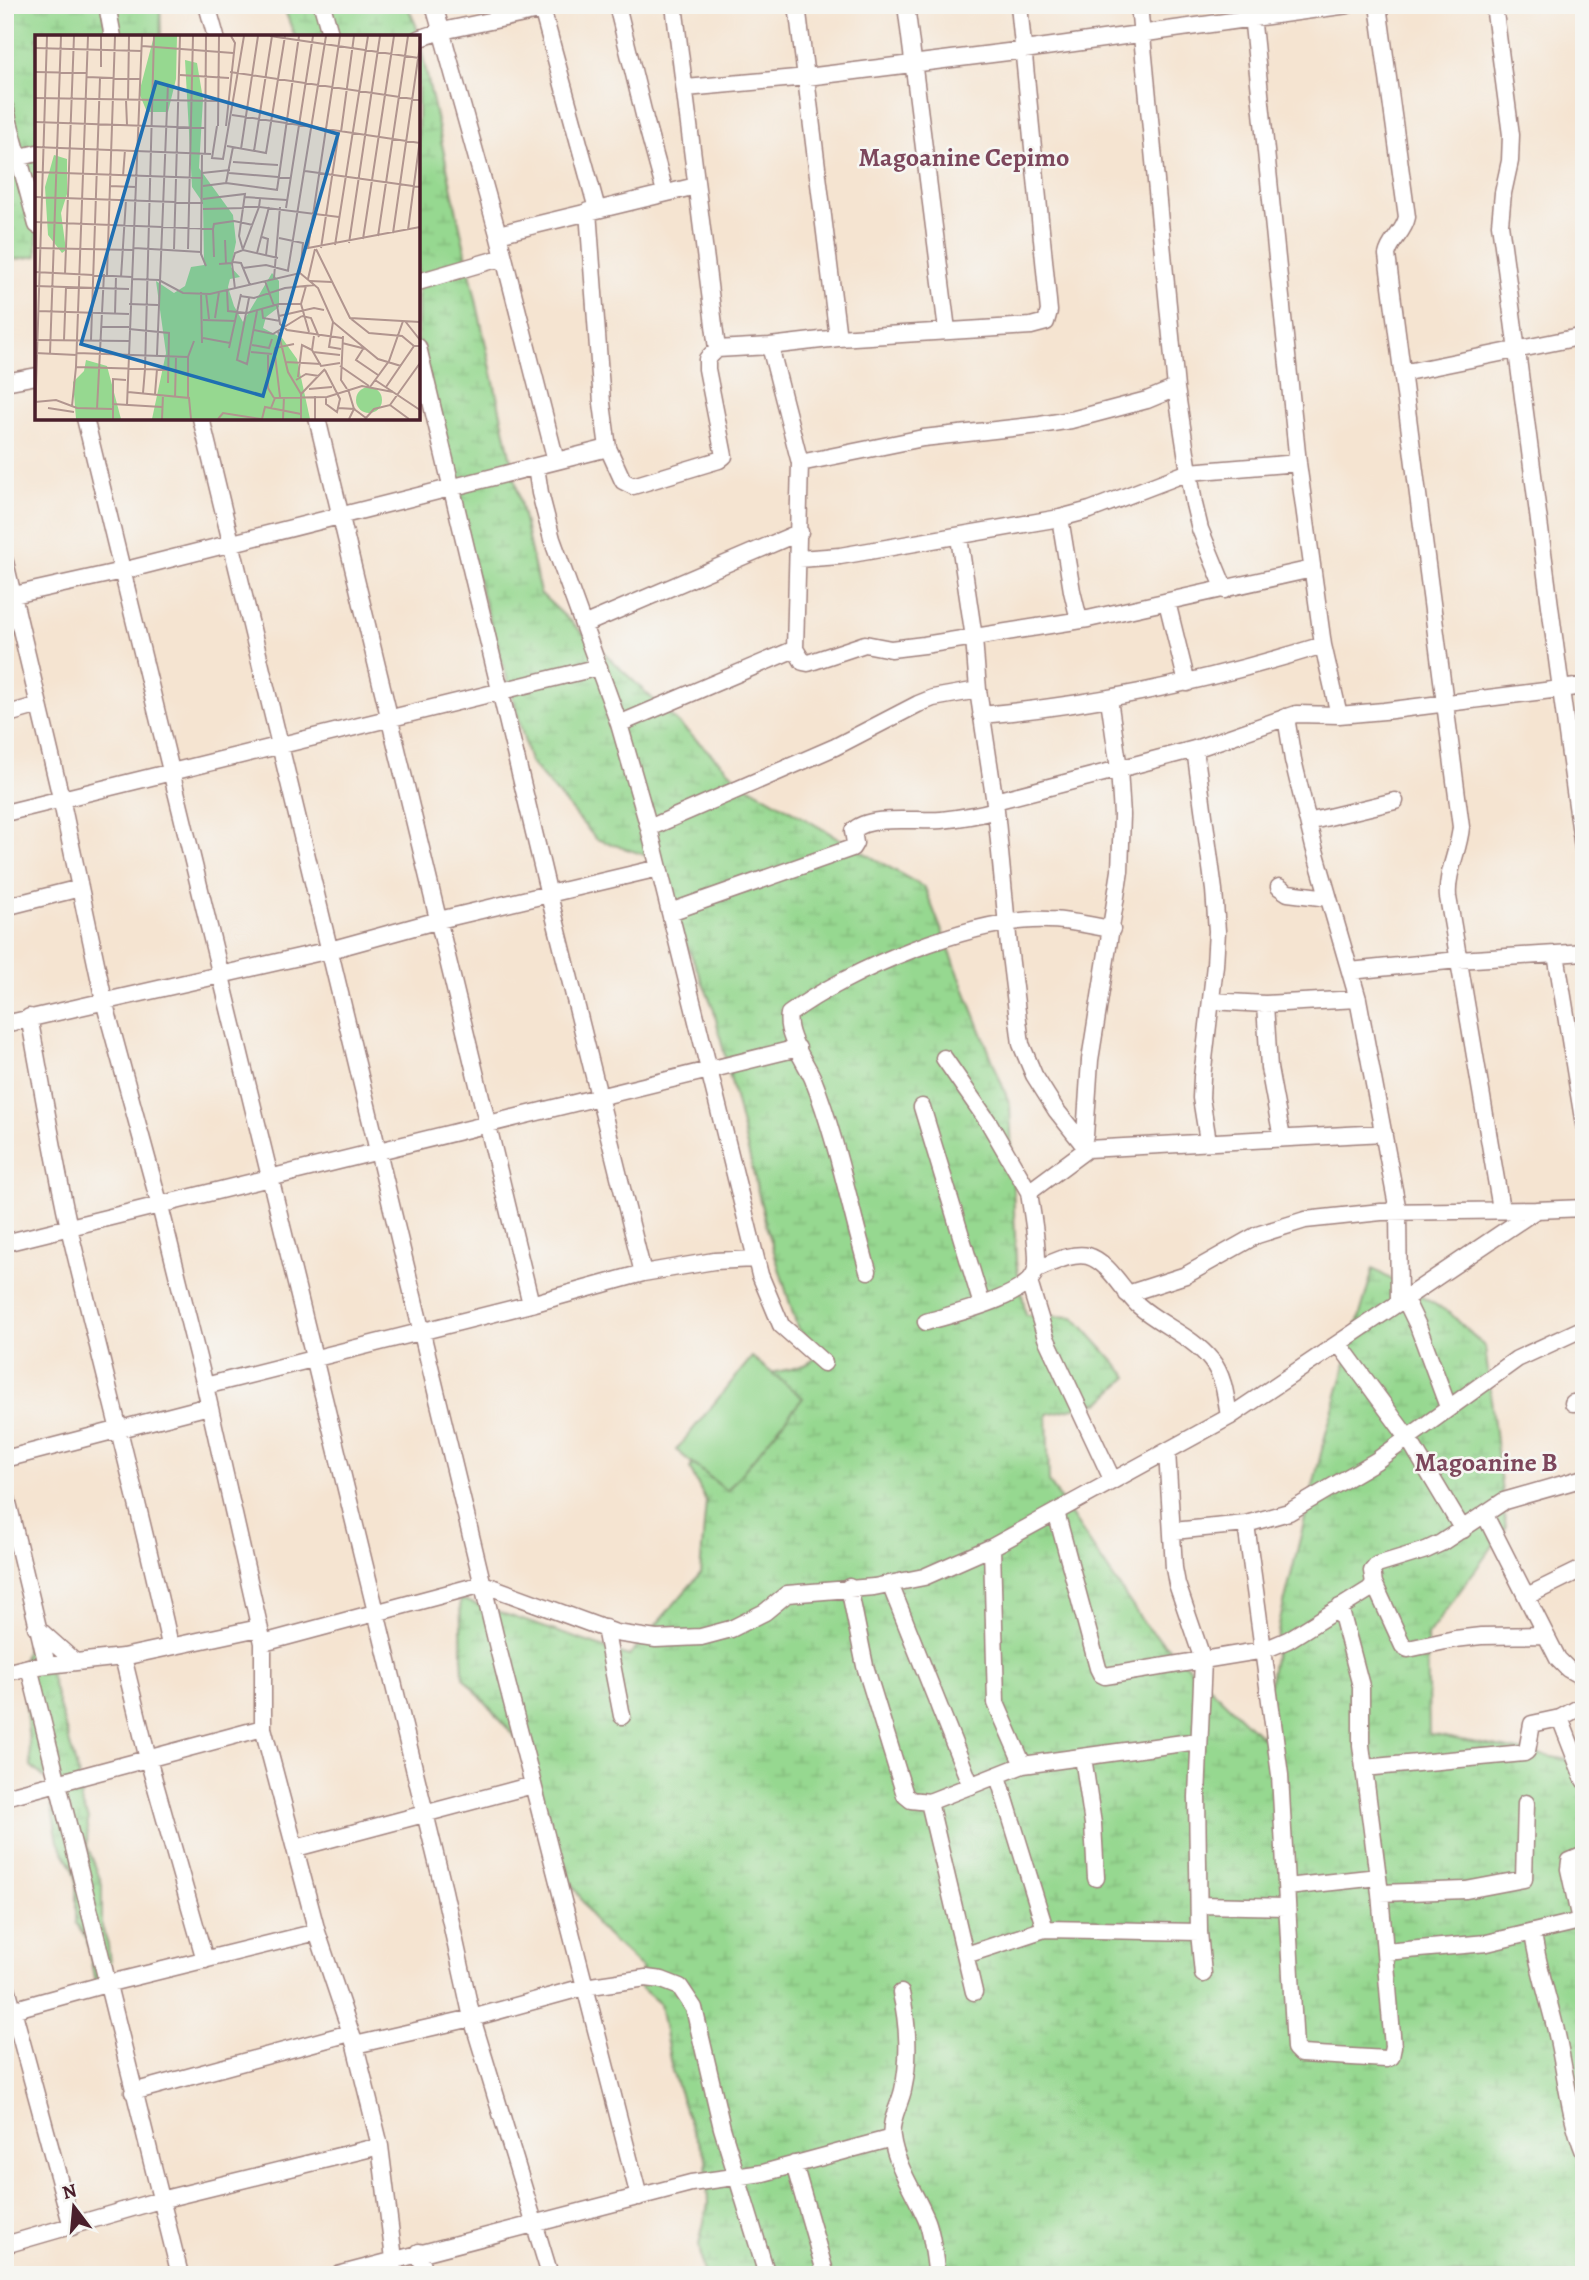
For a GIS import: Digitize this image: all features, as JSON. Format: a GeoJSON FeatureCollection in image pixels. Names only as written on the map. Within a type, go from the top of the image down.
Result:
{"type":"FeatureCollection","features":[{"type":"Feature","properties":{"kind":"street"},"geometry":{"type":"LineString","coordinates":[[107,5],[113,35]]}},
{"type":"Feature","properties":{"kind":"street"},"geometry":{"type":"LineString","coordinates":[[207,5],[215,35]]}},
{"type":"Feature","properties":{"kind":"street"},"geometry":{"type":"LineString","coordinates":[[322,5],[330,35]]}},
{"type":"Feature","properties":{"kind":"street"},"geometry":{"type":"LineString","coordinates":[[434,5],[498,234],[556,461]]}},
{"type":"Feature","properties":{"kind":"street"},"geometry":{"type":"LineString","coordinates":[[617,5],[666,192]]}},
{"type":"Feature","properties":{"kind":"street"},"geometry":{"type":"LineString","coordinates":[[674,5],[717,349]]}},
{"type":"Feature","properties":{"kind":"street"},"geometry":{"type":"LineString","coordinates":[[797,5],[838,338]]}},
{"type":"Feature","properties":{"kind":"street"},"geometry":{"type":"LineString","coordinates":[[906,5],[947,330]]}},
{"type":"Feature","properties":{"kind":"street"},"geometry":{"type":"LineString","coordinates":[[420,38],[542,8],[592,210],[602,403],[608,448],[623,481],[633,486],[724,456],[707,369],[707,359],[717,349],[947,330],[1031,326],[1046,322],[1049,317],[1019,5]]}},
{"type":"Feature","properties":{"kind":"street"},"geometry":{"type":"LineString","coordinates":[[1139,5],[1176,387],[1200,529],[1226,590]]}},
{"type":"Feature","properties":{"kind":"street"},"geometry":{"type":"LineString","coordinates":[[686,88],[807,77],[1143,35],[1252,12],[1348,5]]}},
{"type":"Feature","properties":{"kind":"street"},"geometry":{"type":"LineString","coordinates":[[1378,5],[1407,217],[1405,226],[1389,244],[1387,255],[1461,827],[1459,847],[1447,886],[1501,1209]]}},
{"type":"Feature","properties":{"kind":"street"},"geometry":{"type":"LineString","coordinates":[[1494,5],[1511,135],[1510,161],[1500,224],[1559,689],[1584,854]]}},
{"type":"Feature","properties":{"kind":"street"},"geometry":{"type":"LineString","coordinates":[[1252,12],[1298,463],[1323,645],[1339,715]]}},
{"type":"Feature","properties":{"kind":"street"},"geometry":{"type":"LineString","coordinates":[[5,107],[13,159],[35,220]]}},
{"type":"Feature","properties":{"kind":"street"},"geometry":{"type":"LineString","coordinates":[[13,159],[35,154]]}},
{"type":"Feature","properties":{"kind":"street"},"geometry":{"type":"LineString","coordinates":[[498,234],[696,186]]}},
{"type":"Feature","properties":{"kind":"street"},"geometry":{"type":"LineString","coordinates":[[420,281],[503,257]]}},
{"type":"Feature","properties":{"kind":"street"},"geometry":{"type":"LineString","coordinates":[[1402,373],[1584,336]]}},
{"type":"Feature","properties":{"kind":"street"},"geometry":{"type":"LineString","coordinates":[[770,346],[800,463],[796,649],[803,662],[808,663],[865,645],[891,649],[1079,620],[1226,590],[1312,569]]}},
{"type":"Feature","properties":{"kind":"street"},"geometry":{"type":"LineString","coordinates":[[420,355],[643,1273]]}},
{"type":"Feature","properties":{"kind":"street"},"geometry":{"type":"LineString","coordinates":[[5,382],[35,376]]}},
{"type":"Feature","properties":{"kind":"street"},"geometry":{"type":"LineString","coordinates":[[800,463],[923,438],[1071,420],[1147,400],[1176,387]]}},
{"type":"Feature","properties":{"kind":"street"},"geometry":{"type":"LineString","coordinates":[[85,420],[425,1813],[472,2018],[550,2275]]}},
{"type":"Feature","properties":{"kind":"street"},"geometry":{"type":"LineString","coordinates":[[201,420],[483,1584],[639,2197]]}},
{"type":"Feature","properties":{"kind":"street"},"geometry":{"type":"LineString","coordinates":[[318,420],[531,1304]]}},
{"type":"Feature","properties":{"kind":"street"},"geometry":{"type":"LineString","coordinates":[[10,596],[122,571],[608,448]]}},
{"type":"Feature","properties":{"kind":"street"},"geometry":{"type":"LineString","coordinates":[[799,559],[840,556],[1060,518],[1090,510],[1189,472],[1298,463]]}},
{"type":"Feature","properties":{"kind":"street"},"geometry":{"type":"LineString","coordinates":[[536,467],[552,538],[619,724],[649,828],[755,1259],[774,1313],[781,1325],[824,1363]]}},
{"type":"Feature","properties":{"kind":"street"},"geometry":{"type":"LineString","coordinates":[[1060,518],[1079,620]]}},
{"type":"Feature","properties":{"kind":"street"},"geometry":{"type":"LineString","coordinates":[[583,625],[800,533]]}},
{"type":"Feature","properties":{"kind":"street"},"geometry":{"type":"LineString","coordinates":[[959,537],[974,638],[1017,1016],[1024,1054],[1034,1076],[1056,1110],[1084,1145]]}},
{"type":"Feature","properties":{"kind":"street"},"geometry":{"type":"LineString","coordinates":[[5,562],[10,596],[61,798],[104,1001],[205,1385],[261,1635],[263,1728],[317,1932],[353,2039],[380,2146],[395,2268]]}},
{"type":"Feature","properties":{"kind":"street"},"geometry":{"type":"LineString","coordinates":[[1167,602],[1186,683]]}},
{"type":"Feature","properties":{"kind":"street"},"geometry":{"type":"LineString","coordinates":[[981,715],[1109,699],[1186,683],[1323,645]]}},
{"type":"Feature","properties":{"kind":"street"},"geometry":{"type":"LineString","coordinates":[[619,724],[796,649]]}},
{"type":"Feature","properties":{"kind":"street"},"geometry":{"type":"LineString","coordinates":[[5,813],[599,667]]}},
{"type":"Feature","properties":{"kind":"street"},"geometry":{"type":"LineString","coordinates":[[670,912],[852,848],[855,843],[853,831],[859,825],[966,817],[1119,769],[1195,749],[1286,717],[1309,713],[1339,715],[1584,686]]}},
{"type":"Feature","properties":{"kind":"street"},"geometry":{"type":"LineString","coordinates":[[649,828],[835,747],[918,704],[933,698],[978,690]]}},
{"type":"Feature","properties":{"kind":"street"},"geometry":{"type":"LineString","coordinates":[[1084,1145],[1090,1060],[1112,929],[1122,847],[1119,769],[1109,699]]}},
{"type":"Feature","properties":{"kind":"street"},"geometry":{"type":"LineString","coordinates":[[5,715],[39,705]]}},
{"type":"Feature","properties":{"kind":"street"},"geometry":{"type":"LineString","coordinates":[[1286,717],[1308,822],[1358,999],[1398,1211],[1402,1300],[1418,1326],[1448,1407]]}},
{"type":"Feature","properties":{"kind":"street"},"geometry":{"type":"LineString","coordinates":[[1195,749],[1214,890],[1216,942],[1201,1098],[1208,1141]]}},
{"type":"Feature","properties":{"kind":"street"},"geometry":{"type":"LineString","coordinates":[[1308,822],[1395,801]]}},
{"type":"Feature","properties":{"kind":"street"},"geometry":{"type":"LineString","coordinates":[[5,1024],[330,950],[439,920],[659,868]]}},
{"type":"Feature","properties":{"kind":"street"},"geometry":{"type":"LineString","coordinates":[[1279,887],[1288,894],[1328,898]]}},
{"type":"Feature","properties":{"kind":"street"},"geometry":{"type":"LineString","coordinates":[[5,907],[80,888]]}},
{"type":"Feature","properties":{"kind":"street"},"geometry":{"type":"LineString","coordinates":[[868,1271],[825,1116],[788,1020],[789,1014],[872,967],[950,935],[1007,923],[1048,919],[1112,929]]}},
{"type":"Feature","properties":{"kind":"street"},"geometry":{"type":"LineString","coordinates":[[1350,971],[1584,952]]}},
{"type":"Feature","properties":{"kind":"street"},"geometry":{"type":"LineString","coordinates":[[1556,954],[1584,1125]]}},
{"type":"Feature","properties":{"kind":"street"},"geometry":{"type":"LineString","coordinates":[[1211,1001],[1265,1004],[1358,999]]}},
{"type":"Feature","properties":{"kind":"street"},"geometry":{"type":"LineString","coordinates":[[1265,1004],[1269,1068],[1282,1138]]}},
{"type":"Feature","properties":{"kind":"street"},"geometry":{"type":"LineString","coordinates":[[29,1017],[70,1228],[170,1645]]}},
{"type":"Feature","properties":{"kind":"street"},"geometry":{"type":"LineString","coordinates":[[5,1242],[798,1048]]}},
{"type":"Feature","properties":{"kind":"street"},"geometry":{"type":"LineString","coordinates":[[944,1058],[989,1123],[1029,1192],[1032,1275],[1046,1338],[1112,1479]]}},
{"type":"Feature","properties":{"kind":"street"},"geometry":{"type":"LineString","coordinates":[[922,1107],[982,1305]]}},
{"type":"Feature","properties":{"kind":"street"},"geometry":{"type":"LineString","coordinates":[[1029,1192],[1084,1145],[1384,1133]]}},
{"type":"Feature","properties":{"kind":"street"},"geometry":{"type":"LineString","coordinates":[[1127,1294],[1186,1275],[1257,1236],[1305,1220],[1398,1211],[1584,1208]]}},
{"type":"Feature","properties":{"kind":"street"},"geometry":{"type":"LineString","coordinates":[[5,1673],[29,1667],[123,1657],[170,1645],[261,1635],[375,1612],[483,1584],[616,1633],[656,1639],[701,1637],[731,1629],[765,1612],[787,1594],[890,1584],[924,1577],[992,1547],[1229,1416],[1536,1210]]}},
{"type":"Feature","properties":{"kind":"street"},"geometry":{"type":"LineString","coordinates":[[926,1322],[982,1305],[1032,1275],[1075,1255],[1088,1256],[1107,1269],[1141,1307],[1212,1361],[1226,1391],[1229,1416]]}},
{"type":"Feature","properties":{"kind":"street"},"geometry":{"type":"LineString","coordinates":[[205,1385],[531,1304],[643,1273],[714,1261],[755,1259]]}},
{"type":"Feature","properties":{"kind":"street"},"geometry":{"type":"LineString","coordinates":[[1173,1531],[1246,1524],[1289,1512],[1376,1461],[1517,1359],[1584,1328]]}},
{"type":"Feature","properties":{"kind":"street"},"geometry":{"type":"LineString","coordinates":[[1339,1344],[1408,1438],[1463,1530]]}},
{"type":"Feature","properties":{"kind":"street"},"geometry":{"type":"LineString","coordinates":[[5,1459],[209,1406]]}},
{"type":"Feature","properties":{"kind":"street"},"geometry":{"type":"LineString","coordinates":[[1167,1451],[1177,1584],[1203,1660],[1198,1741],[1199,1932],[1203,1974]]}},
{"type":"Feature","properties":{"kind":"street"},"geometry":{"type":"LineString","coordinates":[[1545,1635],[1481,1636],[1408,1649],[1403,1646],[1374,1583],[1373,1571],[1377,1565],[1426,1550],[1463,1530],[1504,1502],[1584,1478]]}},
{"type":"Feature","properties":{"kind":"street"},"geometry":{"type":"LineString","coordinates":[[5,1490],[47,1665]]}},
{"type":"Feature","properties":{"kind":"street"},"geometry":{"type":"LineString","coordinates":[[1056,1512],[1101,1674],[1105,1676],[1264,1650],[1288,1640],[1370,1589],[1374,1583]]}},
{"type":"Feature","properties":{"kind":"street"},"geometry":{"type":"LineString","coordinates":[[1485,1515],[1559,1660],[1584,1678]]}},
{"type":"Feature","properties":{"kind":"street"},"geometry":{"type":"LineString","coordinates":[[1246,1524],[1280,1775],[1295,2048],[1301,2054],[1385,2059],[1391,2057],[1393,2047],[1379,1885],[1361,1745],[1361,1686],[1339,1606]]}},
{"type":"Feature","properties":{"kind":"street"},"geometry":{"type":"LineString","coordinates":[[992,1547],[996,1703],[1023,1765]]}},
{"type":"Feature","properties":{"kind":"street"},"geometry":{"type":"LineString","coordinates":[[1527,1596],[1584,1568]]}},
{"type":"Feature","properties":{"kind":"street"},"geometry":{"type":"LineString","coordinates":[[890,1584],[971,1786]]}},
{"type":"Feature","properties":{"kind":"street"},"geometry":{"type":"LineString","coordinates":[[849,1587],[864,1666],[905,1795],[911,1800],[929,1802],[1023,1765],[1198,1741]]}},
{"type":"Feature","properties":{"kind":"street"},"geometry":{"type":"LineString","coordinates":[[36,1627],[75,1662]]}},
{"type":"Feature","properties":{"kind":"street"},"geometry":{"type":"LineString","coordinates":[[605,1628],[622,1716]]}},
{"type":"Feature","properties":{"kind":"street"},"geometry":{"type":"LineString","coordinates":[[123,1657],[148,1759],[205,1960]]}},
{"type":"Feature","properties":{"kind":"street"},"geometry":{"type":"LineString","coordinates":[[29,1667],[180,2275]]}},
{"type":"Feature","properties":{"kind":"street"},"geometry":{"type":"LineString","coordinates":[[1364,1768],[1524,1753],[1527,1751],[1532,1724],[1560,1718],[1584,1705]]}},
{"type":"Feature","properties":{"kind":"street"},"geometry":{"type":"LineString","coordinates":[[1560,1718],[1584,1780]]}},
{"type":"Feature","properties":{"kind":"street"},"geometry":{"type":"LineString","coordinates":[[5,1797],[263,1728]]}},
{"type":"Feature","properties":{"kind":"street"},"geometry":{"type":"LineString","coordinates":[[1083,1756],[1093,1824],[1096,1878]]}},
{"type":"Feature","properties":{"kind":"street"},"geometry":{"type":"LineString","coordinates":[[998,1776],[1045,1929]]}},
{"type":"Feature","properties":{"kind":"street"},"geometry":{"type":"LineString","coordinates":[[296,1848],[533,1785]]}},
{"type":"Feature","properties":{"kind":"street"},"geometry":{"type":"LineString","coordinates":[[929,1802],[974,1992]]}},
{"type":"Feature","properties":{"kind":"street"},"geometry":{"type":"LineString","coordinates":[[1287,1887],[1379,1885],[1466,1890],[1524,1878],[1526,1803]]}},
{"type":"Feature","properties":{"kind":"street"},"geometry":{"type":"LineString","coordinates":[[1385,1952],[1487,1943],[1582,1920],[1569,1869],[1570,1861],[1584,1855]]}},
{"type":"Feature","properties":{"kind":"street"},"geometry":{"type":"LineString","coordinates":[[1200,1905],[1286,1907]]}},
{"type":"Feature","properties":{"kind":"street"},"geometry":{"type":"LineString","coordinates":[[966,1955],[1045,1929],[1199,1932]]}},
{"type":"Feature","properties":{"kind":"street"},"geometry":{"type":"LineString","coordinates":[[9,2011],[317,1932]]}},
{"type":"Feature","properties":{"kind":"street"},"geometry":{"type":"LineString","coordinates":[[1534,1933],[1537,1963],[1556,2032],[1576,2132],[1584,2152]]}},
{"type":"Feature","properties":{"kind":"street"},"geometry":{"type":"LineString","coordinates":[[133,2092],[353,2039],[472,2018],[584,1987],[646,1978],[662,1980],[680,1987],[694,2008],[736,2177],[766,2275]]}},
{"type":"Feature","properties":{"kind":"street"},"geometry":{"type":"LineString","coordinates":[[5,1980],[9,2011],[72,2227]]}},
{"type":"Feature","properties":{"kind":"street"},"geometry":{"type":"LineString","coordinates":[[901,1993],[906,2016],[904,2088],[891,2130],[892,2138],[903,2170],[928,2224],[937,2275]]}},
{"type":"Feature","properties":{"kind":"street"},"geometry":{"type":"LineString","coordinates":[[338,2275],[395,2268],[419,2252],[691,2183],[763,2173],[892,2138]]}},
{"type":"Feature","properties":{"kind":"street"},"geometry":{"type":"LineString","coordinates":[[5,2245],[160,2200],[380,2146]]}},
{"type":"Feature","properties":{"kind":"street"},"geometry":{"type":"LineString","coordinates":[[794,2164],[826,2275]]}},
{"type":"Feature","properties":{"kind":"street"},"geometry":{"type":"LineString","coordinates":[[419,2252],[426,2275]]}},
{"type":"Feature","properties":{"kind":"green space"},"geometry":{"type":"Polygon","coordinates":[[[5,5],[160,5],[161,35],[35,35],[35,256],[5,261],[5,5]]]}},
{"type":"Feature","properties":{"kind":"green space"},"geometry":{"type":"Polygon","coordinates":[[[283,5],[407,5],[418,35],[294,35],[283,5]]]}},
{"type":"Feature","properties":{"kind":"green space"},"geometry":{"type":"Polygon","coordinates":[[[420,43],[540,593],[741,782],[925,888],[1010,1105],[1016,1262],[1026,1315],[1074,1317],[1128,1377],[1101,1402],[1047,1414],[1049,1482],[1145,1625],[1261,1737],[1280,1620],[1325,1437],[1373,1269],[1450,1313],[1485,1347],[1506,1528],[1427,1636],[1429,1734],[1584,1763],[1584,2275],[704,2275],[699,2244],[708,2204],[706,2157],[691,2127],[672,2071],[660,2004],[640,1987],[641,1967],[598,1927],[565,1872],[523,1746],[463,1677],[460,1599],[629,1656],[700,1574],[706,1501],[690,1469],[712,1406],[749,1377],[807,1364],[822,1354],[797,1327],[766,1225],[713,1007],[665,893],[657,859],[596,839],[530,762],[420,385],[420,43]]]}},
{"type":"Feature","properties":{"kind":"green space"},"geometry":{"type":"Polygon","coordinates":[[[752,1357],[803,1398],[727,1491],[676,1450],[752,1357]]]}},
{"type":"Feature","properties":{"kind":"green space"},"geometry":{"type":"Polygon","coordinates":[[[59,1637],[69,1658],[50,1674],[79,1776],[81,1801],[88,1819],[87,1845],[102,1884],[102,1927],[108,1945],[111,1973],[95,1983],[87,1939],[76,1923],[76,1878],[58,1842],[47,1780],[31,1766],[25,1699],[20,1678],[27,1642],[59,1637]]]}},
{"type":"Feature","properties":{"kind":"district","name":"Magoanine Cepimo"},"geometry":{"type":"Point","coordinates":[964,157]}},
{"type":"Feature","properties":{"kind":"district","name":"Magoanine B"},"geometry":{"type":"Point","coordinates":[1486,1462]}}]}
